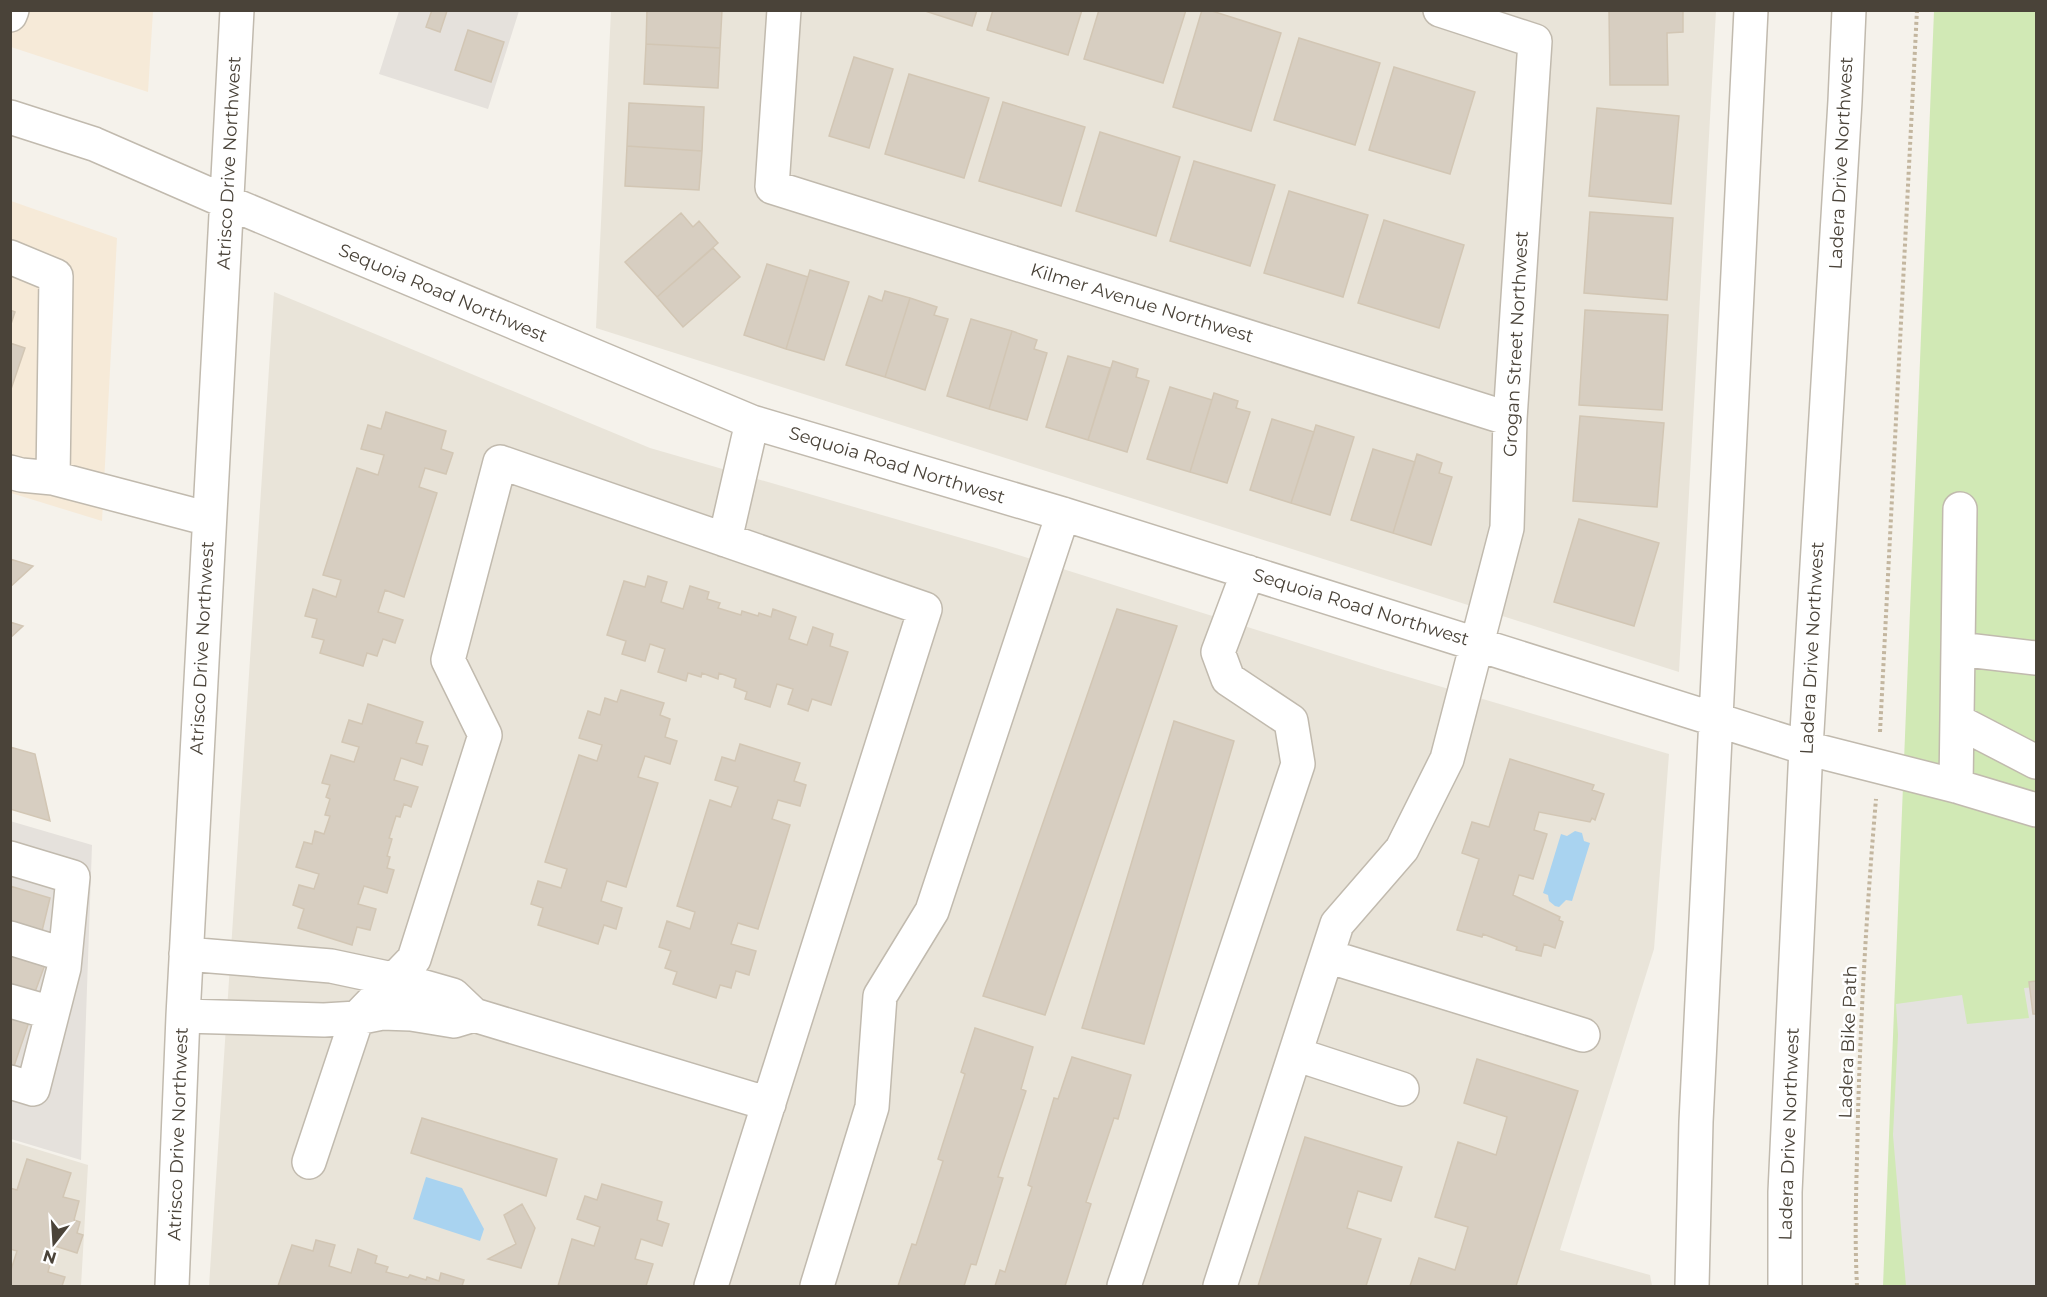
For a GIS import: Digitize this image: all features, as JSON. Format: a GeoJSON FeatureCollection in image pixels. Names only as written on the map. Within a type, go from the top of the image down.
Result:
{"type":"FeatureCollection","features":[{"type":"Feature","properties":{"kind":"street","name":"Atrisco Drive Northwest"},"geometry":{"type":"LineString","coordinates":[[171,1287],[186,954],[237,10]]}},
{"type":"Feature","properties":{"kind":"street","name":"Kilmer Avenue Northwest"},"geometry":{"type":"LineString","coordinates":[[784,10],[772,187],[1510,419]]}},
{"type":"Feature","properties":{"kind":"street","name":"Grogan Street Northwest"},"geometry":{"type":"LineString","coordinates":[[1220,1287],[1337,924],[1402,849],[1447,759],[1507,528],[1510,419],[1535,41],[1440,10]]}},
{"type":"Feature","properties":{"kind":"street"},"geometry":{"type":"LineString","coordinates":[[1692,1287],[1696,1122],[1751,10]]}},
{"type":"Feature","properties":{"kind":"street","name":"Ladera Drive Northwest"},"geometry":{"type":"LineString","coordinates":[[1785,1287],[1785,1180],[1806,748],[1849,10]]}},
{"type":"Feature","properties":{"kind":"street","name":"Sequoia Road Northwest"},"geometry":{"type":"LineString","coordinates":[[10,117],[94,144],[226,202],[752,422],[1063,514],[1806,748],[1956,786],[2037,810]]}},
{"type":"Feature","properties":{"kind":"street"},"geometry":{"type":"LineString","coordinates":[[10,257],[56,276],[53,478]]}},
{"type":"Feature","properties":{"kind":"street"},"geometry":{"type":"LineString","coordinates":[[725,540],[752,422]]}},
{"type":"Feature","properties":{"kind":"street"},"geometry":{"type":"LineString","coordinates":[[309,1162],[357,1018],[414,959],[484,735],[448,660],[500,462],[925,609],[711,1287]]}},
{"type":"Feature","properties":{"kind":"street"},"geometry":{"type":"LineString","coordinates":[[10,472],[53,478],[209,519]]}},
{"type":"Feature","properties":{"kind":"street"},"geometry":{"type":"LineString","coordinates":[[1956,786],[1960,509]]}},
{"type":"Feature","properties":{"kind":"street"},"geometry":{"type":"LineString","coordinates":[[817,1287],[872,1107],[880,996],[932,911],[1063,514]]}},
{"type":"Feature","properties":{"kind":"street"},"geometry":{"type":"LineString","coordinates":[[1124,1287],[1298,764],[1291,721],[1228,679],[1218,652],[1248,572]]}},
{"type":"Feature","properties":{"kind":"street"},"geometry":{"type":"LineString","coordinates":[[1958,649],[2037,658]]}},
{"type":"Feature","properties":{"kind":"street"},"geometry":{"type":"LineString","coordinates":[[1957,721],[2037,762]]}},
{"type":"Feature","properties":{"kind":"street"},"geometry":{"type":"LineString","coordinates":[[10,858],[73,877],[65,955],[33,1089],[10,1082]]}},
{"type":"Feature","properties":{"kind":"street"},"geometry":{"type":"LineString","coordinates":[[10,938],[65,955]]}},
{"type":"Feature","properties":{"kind":"street"},"geometry":{"type":"LineString","coordinates":[[186,954],[331,966],[453,995],[474,1015],[769,1104]]}},
{"type":"Feature","properties":{"kind":"street"},"geometry":{"type":"LineString","coordinates":[[1327,956],[1583,1035]]}},
{"type":"Feature","properties":{"kind":"street"},"geometry":{"type":"LineString","coordinates":[[10,1001],[52,1014]]}},
{"type":"Feature","properties":{"kind":"street"},"geometry":{"type":"LineString","coordinates":[[183,1016],[324,1020],[357,1018],[382,1013],[411,1014],[454,1021],[474,1015]]}},
{"type":"Feature","properties":{"kind":"street"},"geometry":{"type":"LineString","coordinates":[[1295,1054],[1402,1089]]}},
{"type":"Feature","properties":{"kind":"path"},"geometry":{"type":"LineString","coordinates":[[1880,734],[1917,10]]}},
{"type":"Feature","properties":{"kind":"path","name":"Ladera Bike Path"},"geometry":{"type":"LineString","coordinates":[[1857,1287],[1855,1238],[1861,1014],[1876,798]]}},
{"type":"Feature","properties":{"kind":"shaded area"},"geometry":{"type":"Polygon","coordinates":[[[11,11],[153,11],[148,92],[11,47],[11,11]]]}},
{"type":"Feature","properties":{"kind":"shaded area"},"geometry":{"type":"Polygon","coordinates":[[[399,11],[519,11],[488,109],[379,74],[399,11]]]}},
{"type":"Feature","properties":{"kind":"shaded area"},"geometry":{"type":"Polygon","coordinates":[[[611,11],[1716,11],[1679,672],[596,328],[611,11]]]}},
{"type":"Feature","properties":{"kind":"shaded area"},"geometry":{"type":"Polygon","coordinates":[[[11,201],[117,238],[102,521],[11,493],[11,201]]]}},
{"type":"Feature","properties":{"kind":"shaded area"},"geometry":{"type":"Polygon","coordinates":[[[274,292],[650,448],[996,548],[1381,669],[1669,754],[1654,949],[1560,1250],[1650,1275],[1652,1286],[209,1286],[274,292]]]}},
{"type":"Feature","properties":{"kind":"shaded area"},"geometry":{"type":"Polygon","coordinates":[[[10,821],[92,845],[81,1160],[11,1139],[10,821]]]}},
{"type":"Feature","properties":{"kind":"shaded area"},"geometry":{"type":"Polygon","coordinates":[[[2036,987],[2036,1286],[1906,1286],[1893,1135],[1898,1035],[1896,1004],[1962,995],[1967,1024],[2029,1018],[2024,988],[2036,987]]]}},
{"type":"Feature","properties":{"kind":"shaded area"},"geometry":{"type":"Polygon","coordinates":[[[10,1141],[88,1165],[81,1286],[11,1286],[10,1141]]]}},
{"type":"Feature","properties":{"kind":"green space"},"geometry":{"type":"Polygon","coordinates":[[[1934,11],[2036,11],[2036,1286],[1883,1286],[1934,11]]]}},
{"type":"Feature","properties":{"kind":"water"},"geometry":{"type":"Polygon","coordinates":[[[1575,831],[1582,833],[1584,841],[1590,843],[1572,901],[1566,900],[1559,907],[1549,901],[1548,895],[1543,893],[1561,834],[1567,836],[1575,831]]]}},
{"type":"Feature","properties":{"kind":"water"},"geometry":{"type":"Polygon","coordinates":[[[426,1177],[462,1188],[484,1229],[480,1241],[413,1219],[426,1177]]]}},
{"type":"Feature","properties":{"kind":"building"},"geometry":{"type":"Polygon","coordinates":[[[432,10],[447,11],[440,32],[426,27],[432,10]]]}},
{"type":"Feature","properties":{"kind":"building"},"geometry":{"type":"Polygon","coordinates":[[[647,10],[722,10],[720,48],[646,44],[647,10]]]}},
{"type":"Feature","properties":{"kind":"building"},"geometry":{"type":"Polygon","coordinates":[[[922,10],[977,10],[972,26],[922,10]]]}},
{"type":"Feature","properties":{"kind":"building"},"geometry":{"type":"Polygon","coordinates":[[[993,10],[1082,10],[1068,55],[987,30],[993,10]]]}},
{"type":"Feature","properties":{"kind":"building"},"geometry":{"type":"Polygon","coordinates":[[[1099,10],[1186,10],[1163,83],[1084,59],[1099,10]]]}},
{"type":"Feature","properties":{"kind":"building"},"geometry":{"type":"Polygon","coordinates":[[[1202,10],[1209,10],[1281,33],[1251,131],[1173,107],[1202,10]]]}},
{"type":"Feature","properties":{"kind":"building"},"geometry":{"type":"Polygon","coordinates":[[[1609,10],[1683,10],[1683,32],[1667,33],[1668,85],[1610,85],[1609,10]]]}},
{"type":"Feature","properties":{"kind":"building"},"geometry":{"type":"Polygon","coordinates":[[[468,30],[504,42],[491,82],[455,70],[468,30]]]}},
{"type":"Feature","properties":{"kind":"building"},"geometry":{"type":"Polygon","coordinates":[[[1299,38],[1380,63],[1355,145],[1274,120],[1299,38]]]}},
{"type":"Feature","properties":{"kind":"building"},"geometry":{"type":"Polygon","coordinates":[[[646,44],[720,48],[718,88],[644,84],[646,44]]]}},
{"type":"Feature","properties":{"kind":"building"},"geometry":{"type":"Polygon","coordinates":[[[854,57],[893,69],[869,148],[829,136],[854,57]]]}},
{"type":"Feature","properties":{"kind":"building"},"geometry":{"type":"Polygon","coordinates":[[[1394,67],[1475,92],[1450,174],[1369,150],[1394,67]]]}},
{"type":"Feature","properties":{"kind":"building"},"geometry":{"type":"Polygon","coordinates":[[[909,74],[989,98],[964,178],[885,154],[909,74]]]}},
{"type":"Feature","properties":{"kind":"building"},"geometry":{"type":"Polygon","coordinates":[[[1003,102],[1085,127],[1061,206],[979,181],[1003,102]]]}},
{"type":"Feature","properties":{"kind":"building"},"geometry":{"type":"Polygon","coordinates":[[[629,103],[704,107],[702,151],[627,146],[629,103]]]}},
{"type":"Feature","properties":{"kind":"building"},"geometry":{"type":"Polygon","coordinates":[[[1597,108],[1679,116],[1671,204],[1589,196],[1597,108]]]}},
{"type":"Feature","properties":{"kind":"building"},"geometry":{"type":"Polygon","coordinates":[[[1100,132],[1180,157],[1156,236],[1076,211],[1100,132]]]}},
{"type":"Feature","properties":{"kind":"building"},"geometry":{"type":"Polygon","coordinates":[[[627,146],[702,151],[699,190],[625,186],[627,146]]]}},
{"type":"Feature","properties":{"kind":"building"},"geometry":{"type":"Polygon","coordinates":[[[1194,161],[1275,185],[1250,266],[1170,241],[1194,161]]]}},
{"type":"Feature","properties":{"kind":"building"},"geometry":{"type":"Polygon","coordinates":[[[1289,191],[1368,215],[1343,297],[1264,273],[1289,191]]]}},
{"type":"Feature","properties":{"kind":"building"},"geometry":{"type":"Polygon","coordinates":[[[1590,212],[1673,218],[1667,300],[1584,293],[1590,212]]]}},
{"type":"Feature","properties":{"kind":"building"},"geometry":{"type":"Polygon","coordinates":[[[681,213],[693,227],[699,221],[718,243],[657,297],[625,262],[681,213]]]}},
{"type":"Feature","properties":{"kind":"building"},"geometry":{"type":"Polygon","coordinates":[[[1384,220],[1464,245],[1439,328],[1358,303],[1384,220]]]}},
{"type":"Feature","properties":{"kind":"building"},"geometry":{"type":"Polygon","coordinates":[[[713,248],[740,277],[683,327],[657,297],[713,248]]]}},
{"type":"Feature","properties":{"kind":"building"},"geometry":{"type":"Polygon","coordinates":[[[767,264],[808,277],[786,349],[744,335],[767,264]]]}},
{"type":"Feature","properties":{"kind":"building"},"geometry":{"type":"Polygon","coordinates":[[[810,270],[849,282],[824,360],[786,349],[810,270]]]}},
{"type":"Feature","properties":{"kind":"building"},"geometry":{"type":"Polygon","coordinates":[[[885,291],[910,298],[885,377],[846,365],[869,296],[882,301],[885,291]]]}},
{"type":"Feature","properties":{"kind":"building"},"geometry":{"type":"Polygon","coordinates":[[[910,298],[937,307],[934,315],[948,319],[925,390],[885,377],[910,298]]]}},
{"type":"Feature","properties":{"kind":"building"},"geometry":{"type":"Polygon","coordinates":[[[10,310],[15,312],[10,327],[10,310]]]}},
{"type":"Feature","properties":{"kind":"building"},"geometry":{"type":"Polygon","coordinates":[[[1585,310],[1668,315],[1662,410],[1579,405],[1585,310]]]}},
{"type":"Feature","properties":{"kind":"building"},"geometry":{"type":"Polygon","coordinates":[[[971,319],[1012,331],[989,409],[947,396],[971,319]]]}},
{"type":"Feature","properties":{"kind":"building"},"geometry":{"type":"Polygon","coordinates":[[[1012,331],[1037,340],[1034,349],[1047,353],[1027,420],[989,409],[1012,331]]]}},
{"type":"Feature","properties":{"kind":"building"},"geometry":{"type":"Polygon","coordinates":[[[10,343],[25,348],[10,392],[10,343]]]}},
{"type":"Feature","properties":{"kind":"building"},"geometry":{"type":"Polygon","coordinates":[[[1068,356],[1110,368],[1088,440],[1046,427],[1068,356]]]}},
{"type":"Feature","properties":{"kind":"building"},"geometry":{"type":"Polygon","coordinates":[[[1113,361],[1138,369],[1136,377],[1149,381],[1127,452],[1088,440],[1113,361]]]}},
{"type":"Feature","properties":{"kind":"building"},"geometry":{"type":"Polygon","coordinates":[[[1170,387],[1212,400],[1190,472],[1147,459],[1170,387]]]}},
{"type":"Feature","properties":{"kind":"building"},"geometry":{"type":"Polygon","coordinates":[[[1214,393],[1238,401],[1236,408],[1250,412],[1227,483],[1190,472],[1214,393]]]}},
{"type":"Feature","properties":{"kind":"building"},"geometry":{"type":"Polygon","coordinates":[[[386,412],[446,431],[441,449],[453,453],[446,474],[425,468],[419,487],[437,493],[404,597],[385,590],[378,612],[403,620],[395,643],[383,639],[377,656],[367,653],[363,666],[320,653],[324,640],[312,637],[317,619],[305,616],[313,589],[336,597],[341,580],[323,575],[357,468],[378,475],[384,455],[361,449],[368,425],[381,429],[386,412]]]}},
{"type":"Feature","properties":{"kind":"building"},"geometry":{"type":"Polygon","coordinates":[[[1580,416],[1664,423],[1657,507],[1573,501],[1580,416]]]}},
{"type":"Feature","properties":{"kind":"building"},"geometry":{"type":"Polygon","coordinates":[[[1272,419],[1314,432],[1291,503],[1250,490],[1272,419]]]}},
{"type":"Feature","properties":{"kind":"building"},"geometry":{"type":"Polygon","coordinates":[[[1316,425],[1354,437],[1330,515],[1291,503],[1316,425]]]}},
{"type":"Feature","properties":{"kind":"building"},"geometry":{"type":"Polygon","coordinates":[[[1373,449],[1415,462],[1393,533],[1351,520],[1373,449]]]}},
{"type":"Feature","properties":{"kind":"building"},"geometry":{"type":"Polygon","coordinates":[[[1417,454],[1442,463],[1439,473],[1452,477],[1431,545],[1393,533],[1417,454]]]}},
{"type":"Feature","properties":{"kind":"building"},"geometry":{"type":"Polygon","coordinates":[[[1579,519],[1659,543],[1634,626],[1554,602],[1579,519]]]}},
{"type":"Feature","properties":{"kind":"building"},"geometry":{"type":"Polygon","coordinates":[[[10,559],[33,566],[10,587],[10,559]]]}},
{"type":"Feature","properties":{"kind":"building"},"geometry":{"type":"Polygon","coordinates":[[[648,576],[667,582],[661,602],[683,609],[690,586],[709,592],[707,599],[720,603],[718,608],[741,615],[742,611],[771,617],[773,609],[796,617],[789,639],[807,645],[813,627],[833,634],[830,646],[848,652],[831,705],[812,699],[808,711],[788,704],[793,689],[777,684],[770,707],[745,699],[747,692],[734,687],[736,679],[719,673],[718,679],[702,673],[701,677],[688,673],[686,681],[658,672],[665,649],[650,644],[645,661],[622,654],[626,641],[607,635],[624,581],[645,587],[648,576]]]}},
{"type":"Feature","properties":{"kind":"building"},"geometry":{"type":"Polygon","coordinates":[[[1117,609],[1177,626],[1045,1015],[983,996],[1117,609]]]}},
{"type":"Feature","properties":{"kind":"building"},"geometry":{"type":"Polygon","coordinates":[[[10,622],[23,626],[10,638],[10,622]]]}},
{"type":"Feature","properties":{"kind":"building"},"geometry":{"type":"Polygon","coordinates":[[[621,690],[664,703],[660,715],[670,719],[665,737],[677,741],[670,764],[645,756],[638,777],[658,783],[626,887],[607,881],[601,901],[622,908],[616,929],[604,925],[598,944],[538,925],[543,908],[531,904],[538,881],[561,888],[567,869],[545,862],[579,755],[597,761],[602,745],[579,738],[588,711],[600,715],[605,698],[617,702],[621,690]]]}},
{"type":"Feature","properties":{"kind":"building"},"geometry":{"type":"Polygon","coordinates":[[[368,704],[423,722],[416,743],[428,746],[422,765],[401,758],[394,780],[418,787],[411,807],[404,804],[400,817],[396,816],[389,838],[392,839],[387,856],[390,857],[387,868],[394,870],[387,893],[364,886],[358,904],[376,909],[370,930],[357,927],[352,945],[298,928],[304,909],[293,905],[299,885],[314,889],[319,874],[296,867],[304,842],[312,844],[315,831],[324,834],[330,816],[325,815],[330,799],[326,797],[330,785],[322,783],[331,755],[354,762],[359,747],[342,742],[349,720],[362,724],[368,704]]]}},
{"type":"Feature","properties":{"kind":"building"},"geometry":{"type":"Polygon","coordinates":[[[1174,721],[1234,741],[1144,1044],[1082,1028],[1174,721]]]}},
{"type":"Feature","properties":{"kind":"building"},"geometry":{"type":"Polygon","coordinates":[[[740,744],[800,763],[794,781],[806,785],[800,806],[778,800],[772,819],[790,825],[758,929],[738,923],[731,944],[756,951],[749,975],[736,971],[731,988],[720,985],[716,998],[673,984],[677,972],[665,968],[671,951],[659,947],[667,921],[690,929],[695,912],[677,906],[710,800],[731,807],[738,787],[715,780],[722,757],[735,761],[740,744]]]}},
{"type":"Feature","properties":{"kind":"building"},"geometry":{"type":"Polygon","coordinates":[[[10,747],[35,754],[50,821],[10,809],[10,747]]]}},
{"type":"Feature","properties":{"kind":"building"},"geometry":{"type":"Polygon","coordinates":[[[1510,759],[1594,785],[1592,790],[1604,794],[1595,820],[1592,818],[1590,822],[1539,812],[1534,830],[1547,834],[1533,879],[1519,875],[1513,895],[1560,917],[1559,920],[1563,922],[1555,948],[1544,944],[1541,956],[1516,950],[1517,947],[1483,934],[1482,937],[1457,930],[1479,859],[1462,853],[1472,822],[1489,827],[1510,759]]]}},
{"type":"Feature","properties":{"kind":"building"},"geometry":{"type":"Polygon","coordinates":[[[10,886],[50,898],[42,931],[10,921],[10,886]]]}},
{"type":"Feature","properties":{"kind":"building"},"geometry":{"type":"Polygon","coordinates":[[[10,948],[47,959],[35,992],[10,985],[10,948]]]}},
{"type":"Feature","properties":{"kind":"building"},"geometry":{"type":"Polygon","coordinates":[[[2036,981],[2036,1014],[2033,1014],[2029,982],[2036,981]]]}},
{"type":"Feature","properties":{"kind":"building"},"geometry":{"type":"Polygon","coordinates":[[[10,1016],[29,1022],[14,1066],[10,1065],[10,1016]]]}},
{"type":"Feature","properties":{"kind":"building"},"geometry":{"type":"Polygon","coordinates":[[[975,1028],[1033,1047],[1021,1089],[1026,1091],[998,1177],[1003,1178],[976,1265],[971,1264],[964,1286],[898,1286],[912,1244],[916,1245],[943,1161],[938,1159],[965,1074],[961,1072],[975,1028]]]}},
{"type":"Feature","properties":{"kind":"building"},"geometry":{"type":"Polygon","coordinates":[[[1072,1057],[1131,1075],[1118,1119],[1114,1118],[1086,1202],[1091,1204],[1065,1286],[995,1286],[1000,1270],[1005,1272],[1032,1187],[1028,1185],[1054,1098],[1058,1099],[1072,1057]]]}},
{"type":"Feature","properties":{"kind":"building"},"geometry":{"type":"Polygon","coordinates":[[[1477,1059],[1578,1091],[1516,1286],[1410,1286],[1419,1258],[1455,1270],[1468,1227],[1435,1217],[1458,1142],[1496,1155],[1507,1117],[1464,1103],[1477,1059]]]}},
{"type":"Feature","properties":{"kind":"building"},"geometry":{"type":"Polygon","coordinates":[[[422,1118],[557,1159],[546,1196],[411,1153],[422,1118]]]}},
{"type":"Feature","properties":{"kind":"building"},"geometry":{"type":"Polygon","coordinates":[[[1305,1137],[1402,1167],[1391,1201],[1358,1191],[1347,1228],[1381,1239],[1366,1286],[1258,1286],[1305,1137]]]}},
{"type":"Feature","properties":{"kind":"building"},"geometry":{"type":"Polygon","coordinates":[[[27,1159],[71,1173],[63,1197],[79,1201],[74,1220],[80,1222],[77,1233],[83,1235],[77,1253],[55,1246],[48,1272],[65,1277],[62,1286],[10,1286],[10,1273],[17,1251],[10,1249],[10,1188],[17,1190],[27,1159]]]}},
{"type":"Feature","properties":{"kind":"building"},"geometry":{"type":"Polygon","coordinates":[[[602,1184],[662,1202],[657,1220],[669,1224],[662,1246],[641,1239],[635,1259],[653,1264],[646,1286],[558,1286],[572,1239],[594,1246],[600,1227],[577,1219],[585,1196],[597,1200],[602,1184]]]}},
{"type":"Feature","properties":{"kind":"building"},"geometry":{"type":"Polygon","coordinates":[[[522,1204],[535,1228],[521,1268],[488,1259],[516,1244],[504,1215],[522,1204]]]}},
{"type":"Feature","properties":{"kind":"building"},"geometry":{"type":"Polygon","coordinates":[[[316,1240],[335,1245],[329,1266],[351,1273],[358,1249],[377,1256],[375,1263],[388,1267],[386,1272],[408,1278],[410,1275],[439,1281],[441,1273],[464,1280],[462,1286],[278,1286],[292,1245],[313,1251],[316,1240]]]}}]}
